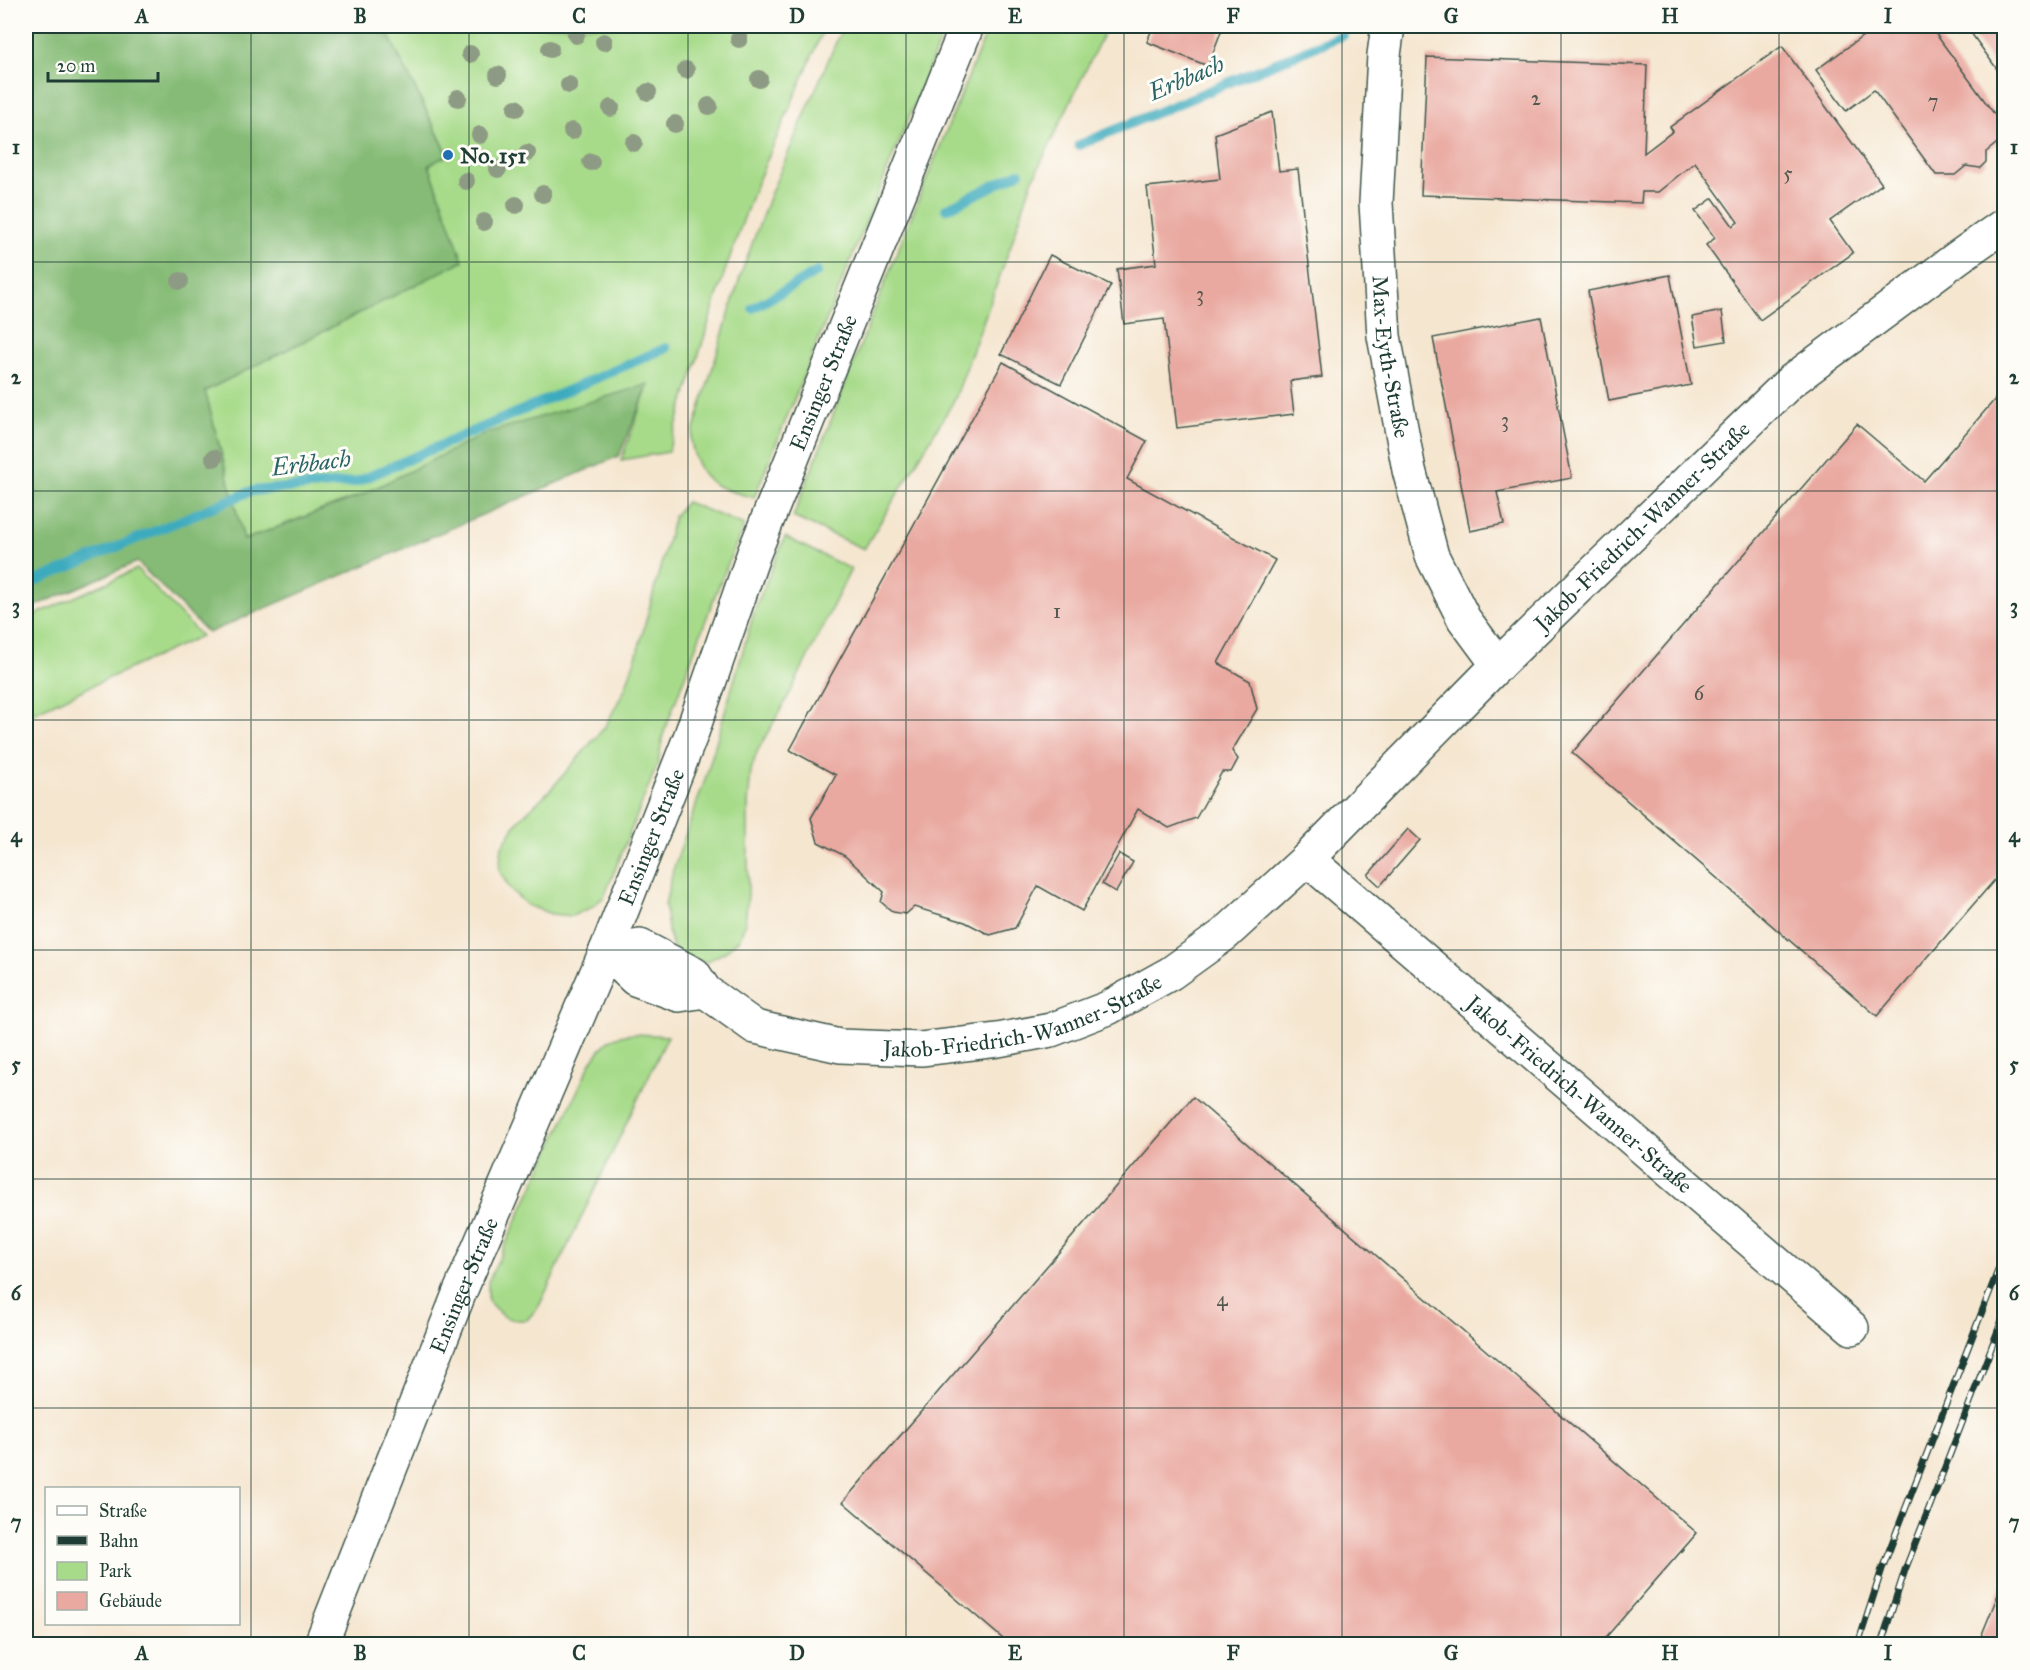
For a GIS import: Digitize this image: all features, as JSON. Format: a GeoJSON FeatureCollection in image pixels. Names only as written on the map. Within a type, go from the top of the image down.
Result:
{"type":"FeatureCollection","features":[{"type":"Feature","properties":{"kind":"street","name":"Ensinger Straße"},"geometry":{"type":"LineString","coordinates":[[321,1644],[459,1294],[606,951],[691,735],[754,553],[967,26]]}},
{"type":"Feature","properties":{"kind":"street","name":"Max-Eyth-Straße"},"geometry":{"type":"LineString","coordinates":[[1388,26],[1384,55],[1376,203],[1384,336],[1409,470],[1432,556],[1464,619],[1498,665]]}},
{"type":"Feature","properties":{"kind":"street","name":"Jakob-Friedrich-Wanner-Straße"},"geometry":{"type":"LineString","coordinates":[[606,951],[635,979],[679,995],[705,991],[755,1027],[840,1046],[921,1049],[998,1040],[1051,1030],[1108,1008],[1171,973],[1225,934],[1307,859],[1498,665],[1790,382],[2004,225]]}},
{"type":"Feature","properties":{"kind":"street","name":"Jakob-Friedrich-Wanner-Straße"},"geometry":{"type":"LineString","coordinates":[[1307,859],[1852,1328]]}},
{"type":"Feature","properties":{"kind":"green space"},"geometry":{"type":"Polygon","coordinates":[[[26,26],[384,26],[448,155],[429,165],[463,261],[205,391],[244,540],[357,497],[487,433],[649,384],[619,456],[208,633],[137,562],[26,610],[26,26]]]}},
{"type":"Feature","properties":{"kind":"green space"},"geometry":{"type":"Polygon","coordinates":[[[384,26],[825,26],[754,190],[726,268],[668,452],[621,460],[649,384],[244,540],[205,391],[463,261],[429,165],[448,154],[384,26]]]}},
{"type":"Feature","properties":{"kind":"green space"},"geometry":{"type":"Polygon","coordinates":[[[843,26],[946,26],[754,498],[723,489],[709,480],[698,464],[691,439],[741,274],[770,195],[843,26]]]}},
{"type":"Feature","properties":{"kind":"green space"},"geometry":{"type":"Polygon","coordinates":[[[989,26],[1107,26],[1032,181],[955,399],[864,549],[793,517],[989,26]]]}},
{"type":"Feature","properties":{"kind":"green space"},"geometry":{"type":"Polygon","coordinates":[[[686,502],[744,525],[663,735],[658,763],[604,897],[590,908],[572,916],[551,914],[527,905],[510,889],[499,870],[502,846],[518,821],[551,789],[604,728],[624,691],[637,654],[674,516],[686,502]]]}},
{"type":"Feature","properties":{"kind":"green space"},"geometry":{"type":"Polygon","coordinates":[[[785,537],[851,569],[790,693],[757,752],[751,770],[748,803],[748,894],[745,923],[740,938],[725,952],[706,962],[687,959],[673,947],[668,931],[665,905],[673,870],[705,780],[756,606],[785,537]]]}},
{"type":"Feature","properties":{"kind":"green space"},"geometry":{"type":"Polygon","coordinates":[[[137,569],[201,636],[26,716],[26,619],[137,569]]]}},
{"type":"Feature","properties":{"kind":"green space"},"geometry":{"type":"Polygon","coordinates":[[[636,1034],[668,1036],[539,1306],[527,1320],[514,1320],[504,1316],[488,1301],[488,1282],[590,1064],[608,1041],[619,1036],[636,1034]]]}},
{"type":"Feature","properties":{"kind":"building"},"geometry":{"type":"Polygon","coordinates":[[[1153,26],[1223,26],[1208,66],[1147,42],[1153,26]]]}},
{"type":"Feature","properties":{"kind":"building"},"geometry":{"type":"Polygon","coordinates":[[[1877,26],[1930,26],[2003,126],[2002,139],[1986,152],[1986,162],[1980,168],[1966,166],[1955,175],[1936,175],[1874,90],[1846,111],[1816,70],[1877,26]]]}},
{"type":"Feature","properties":{"kind":"building"},"geometry":{"type":"Polygon","coordinates":[[[1966,26],[2004,26],[2004,79],[1966,26]]]}},
{"type":"Feature","properties":{"kind":"building"},"geometry":{"type":"Polygon","coordinates":[[[1782,46],[1882,184],[1830,221],[1853,253],[1760,320],[1706,245],[1715,238],[1695,211],[1713,198],[1733,226],[1738,222],[1695,162],[1658,192],[1642,192],[1641,203],[1421,195],[1427,57],[1647,65],[1644,153],[1673,131],[1670,127],[1782,46]]]}},
{"type":"Feature","properties":{"kind":"building"},"geometry":{"type":"Polygon","coordinates":[[[1272,112],[1279,171],[1298,169],[1322,377],[1290,381],[1294,414],[1177,428],[1164,319],[1124,324],[1117,269],[1156,264],[1147,187],[1220,179],[1215,134],[1272,112]]]}},
{"type":"Feature","properties":{"kind":"building"},"geometry":{"type":"Polygon","coordinates":[[[1050,255],[1111,285],[1061,384],[1001,354],[1050,255]]]}},
{"type":"Feature","properties":{"kind":"building"},"geometry":{"type":"Polygon","coordinates":[[[1670,275],[1691,385],[1609,401],[1588,291],[1670,275]]]}},
{"type":"Feature","properties":{"kind":"building"},"geometry":{"type":"Polygon","coordinates":[[[1722,311],[1726,341],[1697,346],[1692,317],[1722,311]]]}},
{"type":"Feature","properties":{"kind":"building"},"geometry":{"type":"Polygon","coordinates":[[[1541,317],[1572,478],[1497,492],[1504,524],[1470,531],[1433,338],[1541,317]]]}},
{"type":"Feature","properties":{"kind":"building"},"geometry":{"type":"Polygon","coordinates":[[[1003,362],[1147,441],[1127,479],[1275,560],[1218,663],[1250,681],[1257,709],[1232,751],[1238,759],[1231,772],[1222,772],[1196,818],[1169,828],[1138,809],[1082,911],[1038,886],[1015,928],[990,935],[965,922],[914,907],[906,914],[893,912],[881,902],[884,892],[845,856],[818,842],[811,818],[836,775],[790,750],[1003,362]]]}},
{"type":"Feature","properties":{"kind":"building"},"geometry":{"type":"Polygon","coordinates":[[[2004,389],[2004,869],[1877,1016],[1572,753],[1857,424],[1924,481],[2004,389]]]}},
{"type":"Feature","properties":{"kind":"building"},"geometry":{"type":"Polygon","coordinates":[[[1408,829],[1420,840],[1380,886],[1368,875],[1408,829]]]}},
{"type":"Feature","properties":{"kind":"building"},"geometry":{"type":"Polygon","coordinates":[[[1119,854],[1133,862],[1116,892],[1102,884],[1119,854]]]}},
{"type":"Feature","properties":{"kind":"building"},"geometry":{"type":"Polygon","coordinates":[[[1193,1097],[1697,1533],[1600,1644],[1009,1644],[843,1502],[1193,1097]]]}},
{"type":"Feature","properties":{"kind":"building"},"geometry":{"type":"Polygon","coordinates":[[[2004,1580],[2004,1644],[1978,1644],[2004,1580]]]}},
{"type":"Feature","properties":{"kind":"waterway","name":"Erbbach"},"geometry":{"type":"LineString","coordinates":[[1079,145],[1343,35]]}},
{"type":"Feature","properties":{"kind":"waterway","name":"Erbbach"},"geometry":{"type":"LineString","coordinates":[[946,209],[1019,173]]}},
{"type":"Feature","properties":{"kind":"waterway","name":"Erbbach"},"geometry":{"type":"LineString","coordinates":[[753,308],[817,272]]}},
{"type":"Feature","properties":{"kind":"waterway","name":"Erbbach"},"geometry":{"type":"LineString","coordinates":[[26,585],[251,491],[356,482],[666,348]]}},
{"type":"Feature","properties":{"kind":"railway"},"geometry":{"type":"LineString","coordinates":[[1858,1644],[1882,1569],[2004,1255]]}},
{"type":"Feature","properties":{"kind":"railway"},"geometry":{"type":"LineString","coordinates":[[1881,1644],[1905,1570],[2004,1315]]}},
{"type":"Feature","properties":{"kind":"place","name":"No. 151"},"geometry":{"type":"Point","coordinates":[448,155]}}]}
